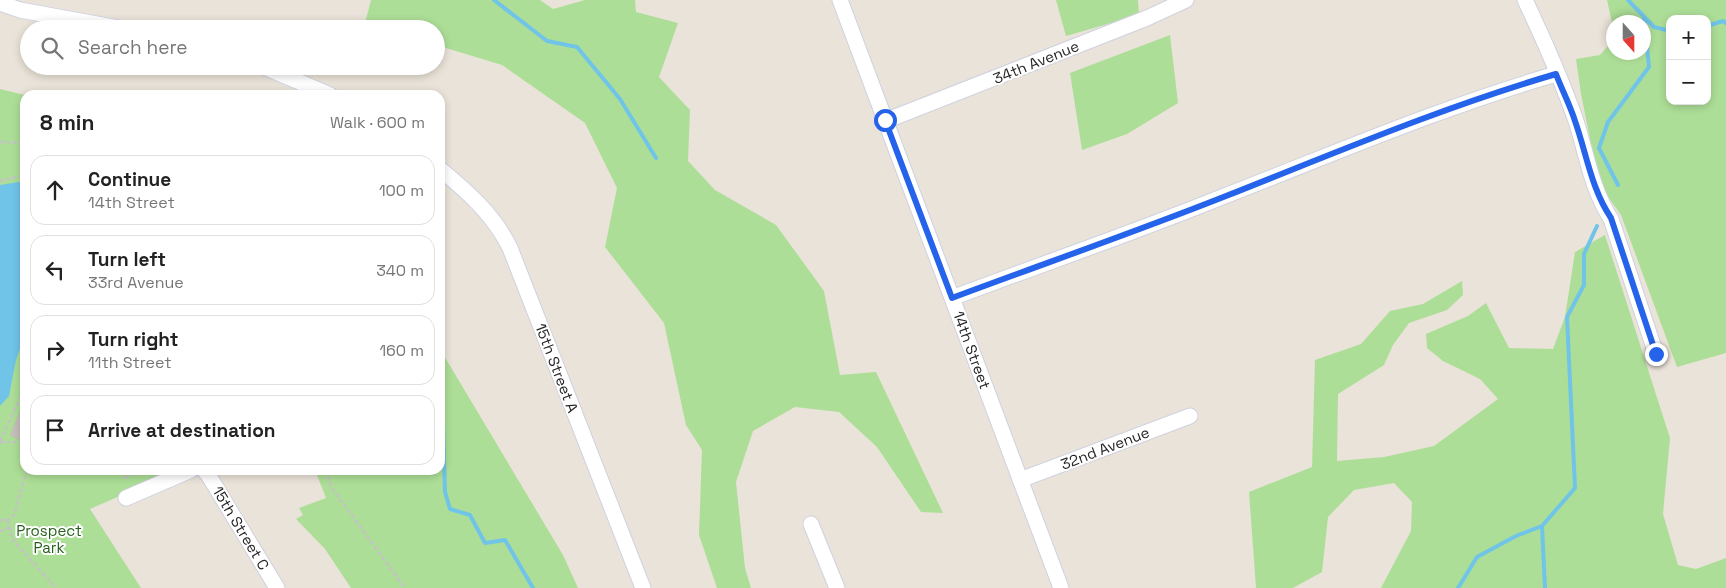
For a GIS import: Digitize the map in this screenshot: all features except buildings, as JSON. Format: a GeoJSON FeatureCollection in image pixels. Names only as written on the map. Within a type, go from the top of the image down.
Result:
{"type":"FeatureCollection","features":[{"type":"Feature","properties":{"kind":"street","name":"14th Street"},"geometry":{"type":"LineString","coordinates":[[840,0],[1060,588]]}},
{"type":"Feature","properties":{"kind":"street","name":"34th Avenue"},"geometry":{"type":"LineString","coordinates":[[885,120],[1147,18],[1186,0]]}},
{"type":"Feature","properties":{"kind":"street"},"geometry":{"type":"LineString","coordinates":[[1526,0],[1575,121],[1592,184],[1599,200],[1611,218],[1656,354]]}},
{"type":"Feature","properties":{"kind":"street"},"geometry":{"type":"LineString","coordinates":[[0,3],[20,10],[75,20]]}},
{"type":"Feature","properties":{"kind":"street"},"geometry":{"type":"LineString","coordinates":[[952,298],[1172,217],[1379,134],[1499,91],[1556,74]]}},
{"type":"Feature","properties":{"kind":"street"},"geometry":{"type":"LineString","coordinates":[[283,75],[318,90]]}},
{"type":"Feature","properties":{"kind":"street","name":"15th Street A"},"geometry":{"type":"LineString","coordinates":[[445,173],[486,210],[501,229],[643,588]]}},
{"type":"Feature","properties":{"kind":"street","name":"32nd Avenue"},"geometry":{"type":"LineString","coordinates":[[1020,480],[1190,416]]}},
{"type":"Feature","properties":{"kind":"street"},"geometry":{"type":"LineString","coordinates":[[126,498],[179,475]]}},
{"type":"Feature","properties":{"kind":"street","name":"15th Street C"},"geometry":{"type":"LineString","coordinates":[[208,475],[276,588]]}},
{"type":"Feature","properties":{"kind":"street"},"geometry":{"type":"LineString","coordinates":[[811,524],[836,588]]}},
{"type":"Feature","properties":{"kind":"path"},"geometry":{"type":"LineString","coordinates":[[0,142],[20,143]]}},
{"type":"Feature","properties":{"kind":"path"},"geometry":{"type":"LineString","coordinates":[[0,181],[20,176]]}},
{"type":"Feature","properties":{"kind":"path"},"geometry":{"type":"LineString","coordinates":[[20,398],[0,442],[20,443]]}},
{"type":"Feature","properties":{"kind":"path"},"geometry":{"type":"LineString","coordinates":[[0,520],[8,520],[14,515],[26,475]]}},
{"type":"Feature","properties":{"kind":"path"},"geometry":{"type":"LineString","coordinates":[[124,478],[131,475]]}},
{"type":"Feature","properties":{"kind":"path"},"geometry":{"type":"LineString","coordinates":[[328,475],[331,487],[405,588]]}},
{"type":"Feature","properties":{"kind":"path"},"geometry":{"type":"LineString","coordinates":[[8,520],[12,540],[56,588]]}},
{"type":"Feature","properties":{"kind":"path"},"geometry":{"type":"LineString","coordinates":[[0,531],[9,528]]}},
{"type":"Feature","properties":{"kind":"green space"},"geometry":{"type":"Polygon","coordinates":[[[371,0],[540,0],[553,9],[585,0],[635,0],[636,12],[678,23],[659,77],[690,110],[688,161],[715,190],[776,225],[824,291],[840,375],[876,372],[943,513],[921,512],[877,447],[839,412],[795,407],[753,431],[736,482],[745,568],[751,588],[717,588],[699,535],[702,450],[686,425],[664,323],[605,247],[617,188],[585,123],[502,65],[445,48],[445,20],[366,20],[371,0]]]}},
{"type":"Feature","properties":{"kind":"green space"},"geometry":{"type":"Polygon","coordinates":[[[1056,0],[1138,0],[1139,15],[1066,36],[1056,0]]]}},
{"type":"Feature","properties":{"kind":"green space"},"geometry":{"type":"Polygon","coordinates":[[[1607,0],[1726,0],[1726,353],[1677,367],[1621,215],[1599,184],[1576,59],[1600,55],[1606,48],[1606,60],[1651,60],[1651,15],[1610,15],[1607,0]]]}},
{"type":"Feature","properties":{"kind":"green space"},"geometry":{"type":"Polygon","coordinates":[[[1170,35],[1178,103],[1127,134],[1082,150],[1070,73],[1170,35]]]}},
{"type":"Feature","properties":{"kind":"green space","name":"Prospect Park"},"geometry":{"type":"Polygon","coordinates":[[[0,89],[20,94],[20,475],[168,475],[90,509],[141,588],[0,588],[0,89]]]}},
{"type":"Feature","properties":{"kind":"green space"},"geometry":{"type":"Polygon","coordinates":[[[1605,235],[1670,438],[1663,514],[1678,565],[1696,569],[1726,558],[1726,588],[1381,588],[1411,531],[1412,502],[1394,483],[1354,490],[1328,517],[1322,572],[1293,588],[1256,588],[1249,492],[1312,467],[1315,360],[1361,344],[1390,311],[1423,304],[1462,281],[1463,295],[1447,310],[1409,323],[1393,345],[1384,365],[1338,394],[1337,461],[1384,457],[1434,446],[1498,399],[1480,379],[1443,361],[1427,348],[1426,334],[1468,316],[1486,303],[1509,348],[1553,349],[1565,317],[1575,252],[1605,235]]]}},
{"type":"Feature","properties":{"kind":"green space"},"geometry":{"type":"Polygon","coordinates":[[[445,357],[563,555],[578,588],[351,588],[325,549],[296,519],[303,515],[299,508],[326,498],[317,475],[445,475],[445,357]]]}},
{"type":"Feature","properties":{"kind":"water"},"geometry":{"type":"Polygon","coordinates":[[[20,182],[20,348],[9,396],[0,406],[0,185],[20,182]]]}},
{"type":"Feature","properties":{"kind":"waterway"},"geometry":{"type":"LineString","coordinates":[[494,0],[547,41],[577,47],[620,99],[656,158]]}},
{"type":"Feature","properties":{"kind":"waterway"},"geometry":{"type":"LineString","coordinates":[[1628,0],[1654,27],[1666,30]]}},
{"type":"Feature","properties":{"kind":"waterway"},"geometry":{"type":"LineString","coordinates":[[1711,25],[1723,21],[1726,23]]}},
{"type":"Feature","properties":{"kind":"waterway"},"geometry":{"type":"LineString","coordinates":[[1618,185],[1599,148],[1608,122],[1649,67],[1648,60]]}},
{"type":"Feature","properties":{"kind":"waterway"},"geometry":{"type":"LineString","coordinates":[[1545,588],[1542,526],[1575,488],[1567,317],[1584,285],[1584,254],[1597,226]]}},
{"type":"Feature","properties":{"kind":"waterway"},"geometry":{"type":"LineString","coordinates":[[444,475],[445,492],[450,509],[470,515],[485,543],[505,540],[533,588]]}},
{"type":"Feature","properties":{"kind":"waterway"},"geometry":{"type":"LineString","coordinates":[[1458,588],[1477,557],[1516,536],[1542,526]]}},
{"type":"Feature","properties":{"kind":"route"},"geometry":{"type":"LineString","coordinates":[[885,120],[952,298],[1172,217],[1379,134],[1448,111],[1499,91],[1556,74],[1575,121],[1592,184],[1599,200],[1611,218],[1656,354]]}}]}
